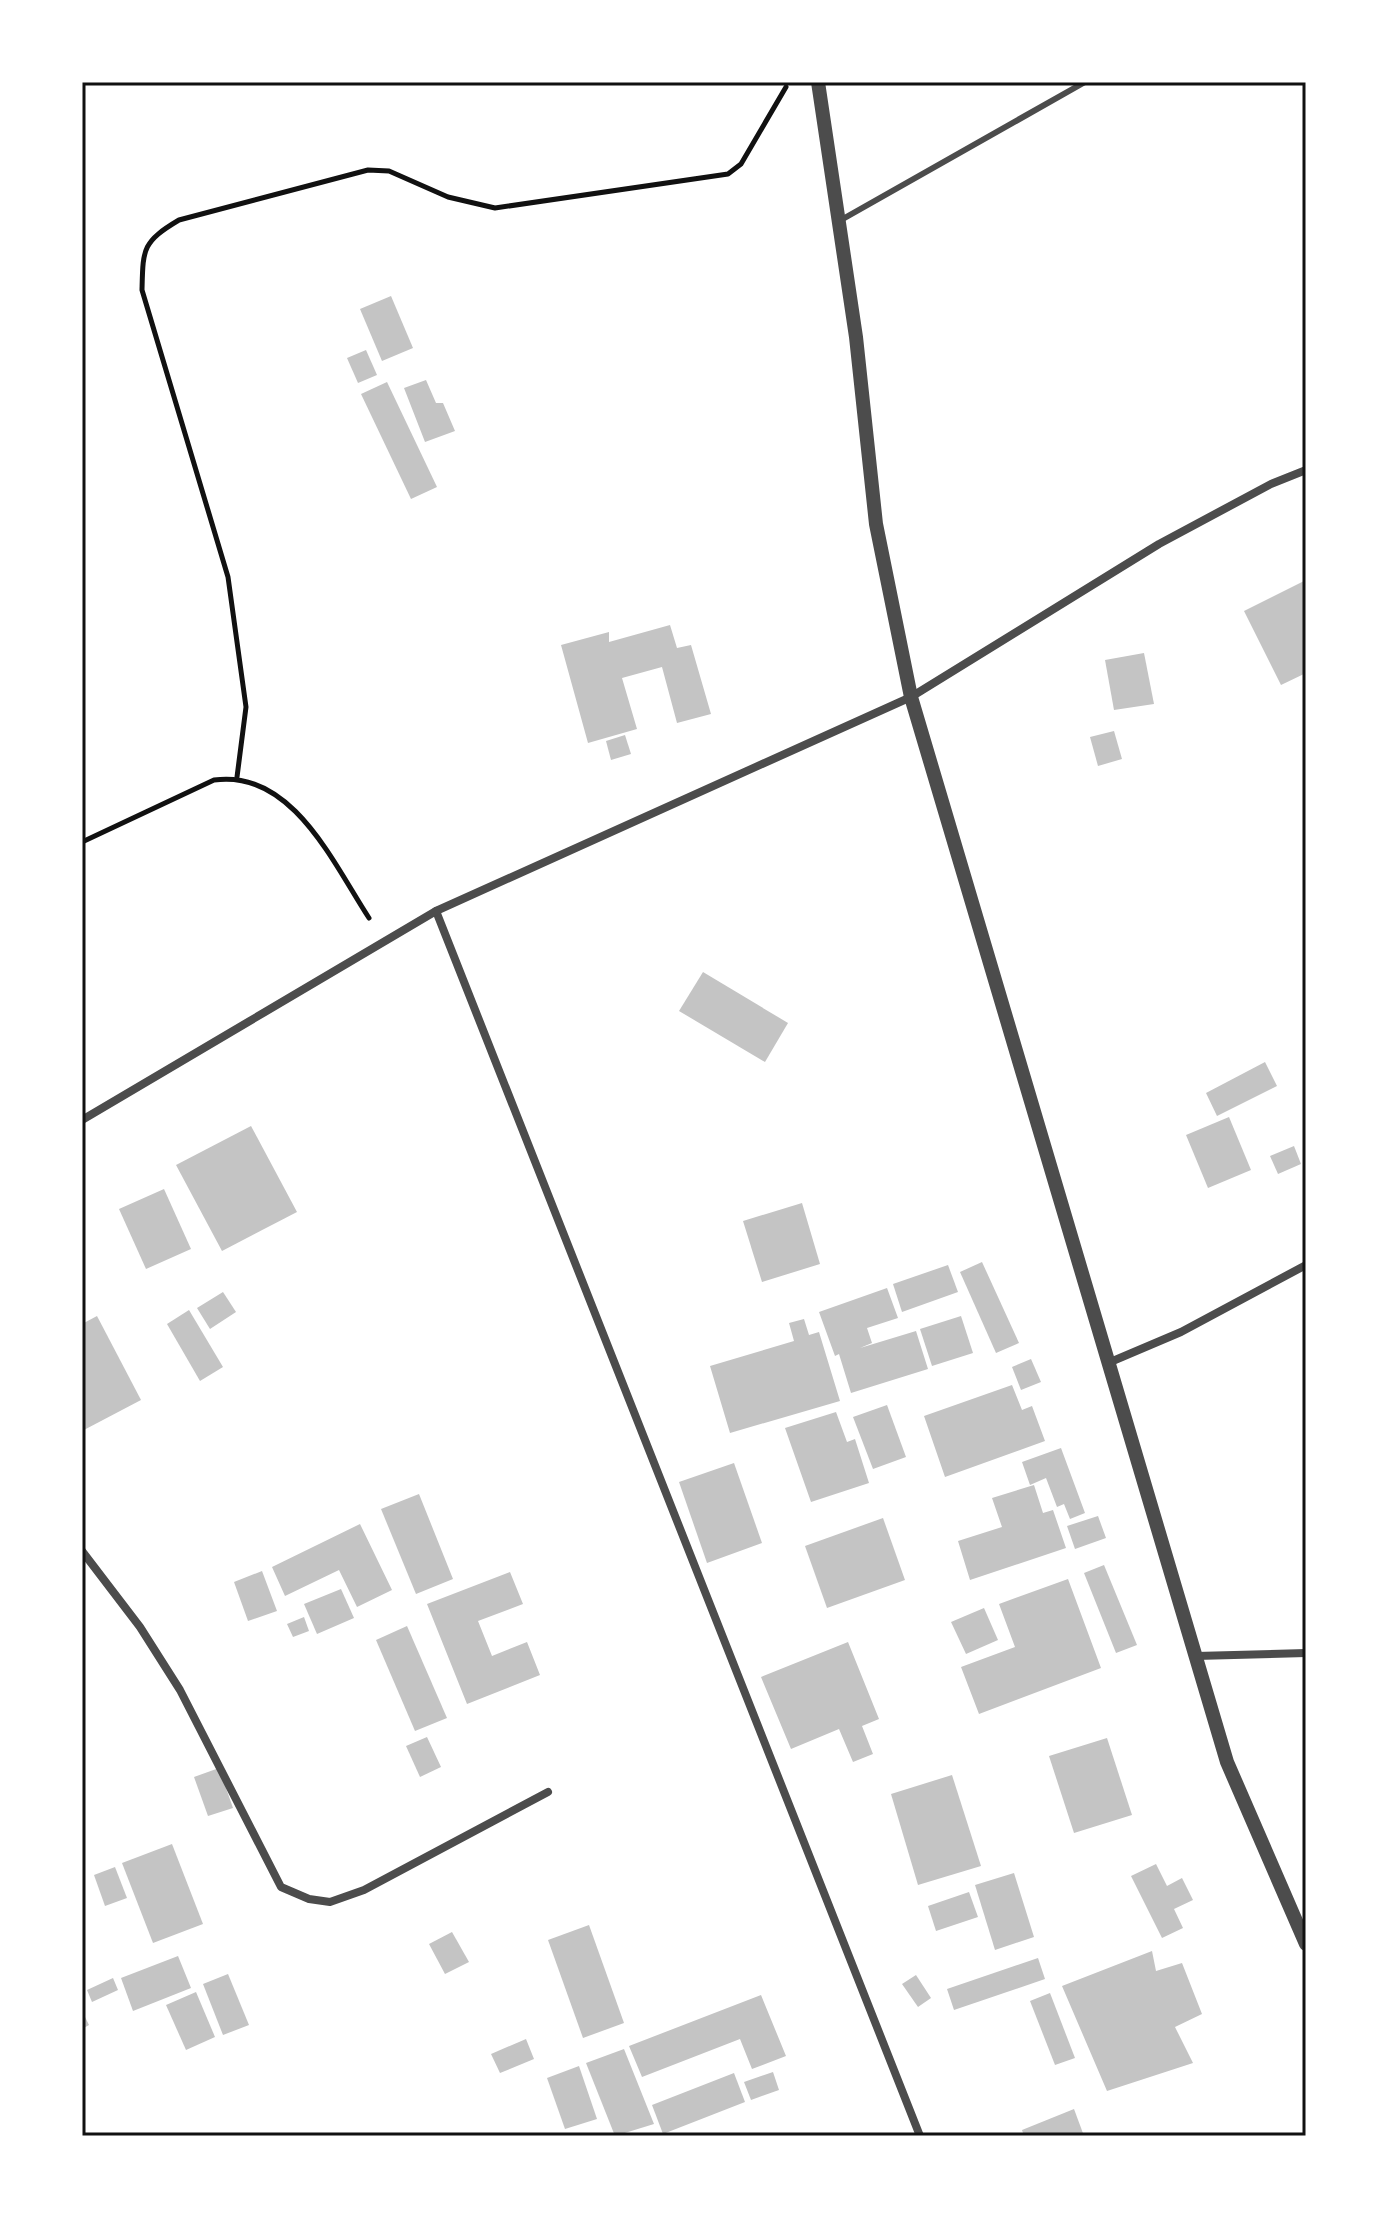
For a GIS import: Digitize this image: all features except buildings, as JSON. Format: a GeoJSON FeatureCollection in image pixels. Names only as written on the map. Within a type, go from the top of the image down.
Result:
{"type":"FeatureCollection","features":[{"type":"Feature","properties":{"kind":"street"},"geometry":{"type":"LineString","coordinates":[[818,82],[856,337],[876,524],[911,697],[1227,1762],[1306,1944]]}},
{"type":"Feature","properties":{"kind":"street"},"geometry":{"type":"LineString","coordinates":[[82,1120],[436,911],[911,697],[1159,544],[1271,484],[1306,470]]}},
{"type":"Feature","properties":{"kind":"street"},"geometry":{"type":"LineString","coordinates":[[436,911],[920,2136]]}},
{"type":"Feature","properties":{"kind":"street"},"geometry":{"type":"LineString","coordinates":[[1108,1363],[1181,1332],[1306,1265]]}},
{"type":"Feature","properties":{"kind":"street"},"geometry":{"type":"LineString","coordinates":[[82,1551],[173,1678],[281,1887],[309,1899],[330,1902],[364,1890],[548,1792]]}},
{"type":"Feature","properties":{"kind":"street"},"geometry":{"type":"LineString","coordinates":[[1196,1656],[1306,1653]]}},
{"type":"Feature","properties":{"kind":"lane"},"geometry":{"type":"LineString","coordinates":[[838,223],[1085,82]]}},
{"type":"Feature","properties":{"kind":"path"},"geometry":{"type":"LineString","coordinates":[[237,777],[246,707],[228,577],[142,290],[143,251],[154,235],[179,220],[368,170],[389,171],[448,197],[495,208],[728,174],[741,164],[788,82]]}},
{"type":"Feature","properties":{"kind":"path"},"geometry":{"type":"LineString","coordinates":[[82,842],[214,780],[237,777],[284,798],[316,837],[385,942]]}}]}
